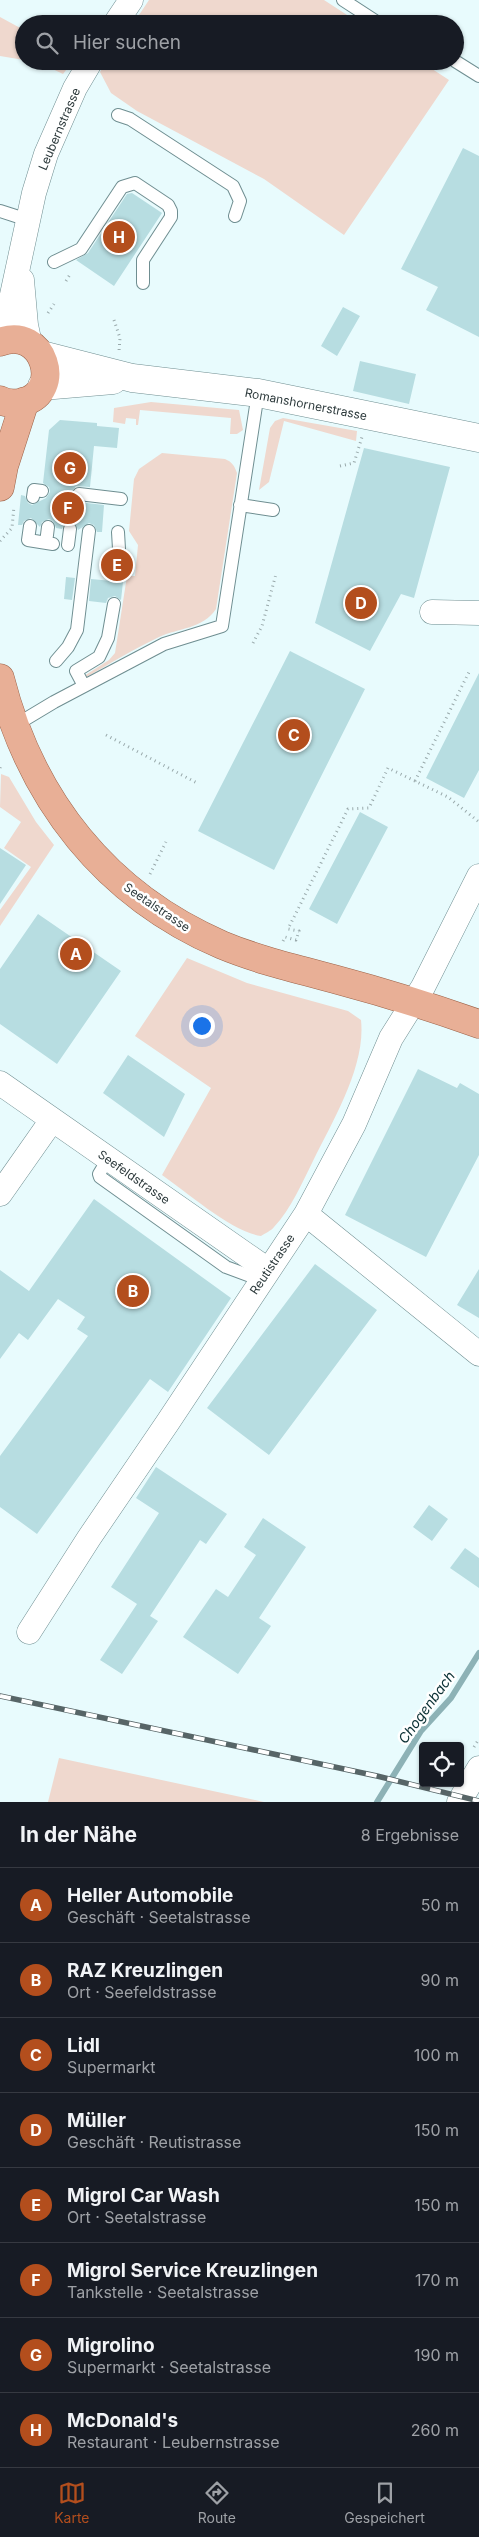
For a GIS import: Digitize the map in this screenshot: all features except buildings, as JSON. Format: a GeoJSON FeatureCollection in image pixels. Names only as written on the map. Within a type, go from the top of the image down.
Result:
{"type":"FeatureCollection","features":[{"type":"Feature","properties":{"kind":"main road"},"geometry":{"type":"LineString","coordinates":[[1,342],[21,340],[36,349],[45,365],[46,376],[22,396],[2,476]]}},
{"type":"Feature","properties":{"kind":"main road"},"geometry":{"type":"LineString","coordinates":[[0,440],[2,476]]}},
{"type":"Feature","properties":{"kind":"main road","name":"Seetalstrasse"},"geometry":{"type":"LineString","coordinates":[[0,678],[7,729],[54,807],[98,861],[126,886],[178,924],[223,945],[262,959],[414,1001],[479,1024]]}},
{"type":"Feature","properties":{"kind":"street"},"geometry":{"type":"LineString","coordinates":[[121,15],[131,0]]}},
{"type":"Feature","properties":{"kind":"street","name":"Leubernstrasse"},"geometry":{"type":"LineString","coordinates":[[1,342],[28,220],[46,154],[75,88],[86,70]]}},
{"type":"Feature","properties":{"kind":"street","name":"Leubernstrasse"},"geometry":{"type":"LineString","coordinates":[[21,258],[24,305],[36,349]]}},
{"type":"Feature","properties":{"kind":"street","name":"Romanshornerstrasse"},"geometry":{"type":"LineString","coordinates":[[36,349],[479,438]]}},
{"type":"Feature","properties":{"kind":"street","name":"Romanshornerstrasse"},"geometry":{"type":"LineString","coordinates":[[22,396],[125,368]]}},
{"type":"Feature","properties":{"kind":"street"},"geometry":{"type":"LineString","coordinates":[[432,612],[479,613]]}},
{"type":"Feature","properties":{"kind":"street","name":"Reutistrasse"},"geometry":{"type":"LineString","coordinates":[[29,1632],[306,1214],[354,1124],[391,1038],[423,988],[479,876]]}},
{"type":"Feature","properties":{"kind":"street","name":"Seefeldstrasse"},"geometry":{"type":"LineString","coordinates":[[0,1083],[108,1159],[265,1275]]}},
{"type":"Feature","properties":{"kind":"street"},"geometry":{"type":"LineString","coordinates":[[0,1194],[52,1120]]}},
{"type":"Feature","properties":{"kind":"street"},"geometry":{"type":"LineString","coordinates":[[306,1214],[479,1354]]}},
{"type":"Feature","properties":{"kind":"street"},"geometry":{"type":"LineString","coordinates":[[459,1802],[479,1768]]}},
{"type":"Feature","properties":{"kind":"lane"},"geometry":{"type":"LineString","coordinates":[[343,0],[366,15]]}},
{"type":"Feature","properties":{"kind":"lane"},"geometry":{"type":"LineString","coordinates":[[464,67],[479,76]]}},
{"type":"Feature","properties":{"kind":"lane"},"geometry":{"type":"LineString","coordinates":[[118,115],[130,119],[233,186],[240,201],[235,216]]}},
{"type":"Feature","properties":{"kind":"lane"},"geometry":{"type":"LineString","coordinates":[[54,262],[81,249],[119,190],[126,184],[135,183],[168,205],[172,211],[144,260],[143,283]]}},
{"type":"Feature","properties":{"kind":"lane"},"geometry":{"type":"LineString","coordinates":[[0,211],[28,220]]}},
{"type":"Feature","properties":{"kind":"lane"},"geometry":{"type":"LineString","coordinates":[[7,729],[164,644],[222,626],[258,393]]}},
{"type":"Feature","properties":{"kind":"lane"},"geometry":{"type":"LineString","coordinates":[[79,494],[93,499],[121,499]]}},
{"type":"Feature","properties":{"kind":"lane"},"geometry":{"type":"LineString","coordinates":[[240,505],[272,510]]}},
{"type":"Feature","properties":{"kind":"lane"},"geometry":{"type":"LineString","coordinates":[[30,526],[28,540],[49,543],[48,527]]}},
{"type":"Feature","properties":{"kind":"lane"},"geometry":{"type":"LineString","coordinates":[[68,546],[70,530]]}},
{"type":"Feature","properties":{"kind":"lane"},"geometry":{"type":"LineString","coordinates":[[56,660],[68,647],[76,630],[89,531]]}},
{"type":"Feature","properties":{"kind":"lane"},"geometry":{"type":"LineString","coordinates":[[118,532],[119,549]]}},
{"type":"Feature","properties":{"kind":"lane"},"geometry":{"type":"LineString","coordinates":[[84,686],[76,671],[99,657],[108,638],[114,604]]}},
{"type":"Feature","properties":{"kind":"path"},"geometry":{"type":"LineString","coordinates":[[44,318],[54,304]]}},
{"type":"Feature","properties":{"kind":"path"},"geometry":{"type":"LineString","coordinates":[[114,320],[120,338],[125,368]]}},
{"type":"Feature","properties":{"kind":"path"},"geometry":{"type":"LineString","coordinates":[[340,466],[354,463],[360,441]]}},
{"type":"Feature","properties":{"kind":"path"},"geometry":{"type":"LineString","coordinates":[[0,541],[12,528]]}},
{"type":"Feature","properties":{"kind":"path"},"geometry":{"type":"LineString","coordinates":[[253,643],[262,626],[276,574]]}},
{"type":"Feature","properties":{"kind":"path"},"geometry":{"type":"LineString","coordinates":[[415,781],[470,670]]}},
{"type":"Feature","properties":{"kind":"path"},"geometry":{"type":"LineString","coordinates":[[106,735],[197,783]]}},
{"type":"Feature","properties":{"kind":"path"},"geometry":{"type":"LineString","coordinates":[[282,944],[284,936],[296,940],[299,932],[288,929],[348,809],[368,808],[388,768],[448,797],[479,822]]}},
{"type":"Feature","properties":{"kind":"path"},"geometry":{"type":"LineString","coordinates":[[147,879],[166,842]]}},
{"type":"Feature","properties":{"kind":"shaded area"},"geometry":{"type":"Polygon","coordinates":[[[149,0],[324,0],[347,15],[139,15],[149,0]]]}},
{"type":"Feature","properties":{"kind":"shaded area"},"geometry":{"type":"Polygon","coordinates":[[[0,17],[15,25],[15,58],[0,56],[0,17]]]}},
{"type":"Feature","properties":{"kind":"shaded area"},"geometry":{"type":"Polygon","coordinates":[[[55,70],[66,70],[63,74],[55,70]]]}},
{"type":"Feature","properties":{"kind":"shaded area"},"geometry":{"type":"Polygon","coordinates":[[[101,70],[434,70],[449,80],[344,235],[264,179],[137,111],[111,93],[100,72],[101,70]]]}},
{"type":"Feature","properties":{"kind":"shaded area"},"geometry":{"type":"Polygon","coordinates":[[[151,402],[239,410],[243,430],[237,434],[230,434],[231,418],[140,410],[138,425],[136,425],[136,419],[126,418],[125,424],[113,422],[114,408],[151,402]]]}},
{"type":"Feature","properties":{"kind":"shaded area"},"geometry":{"type":"Polygon","coordinates":[[[283,418],[357,431],[356,441],[284,421],[269,482],[259,490],[270,428],[275,421],[283,418]]]}},
{"type":"Feature","properties":{"kind":"shaded area"},"geometry":{"type":"Polygon","coordinates":[[[162,453],[225,459],[232,464],[237,473],[216,609],[204,621],[159,637],[85,678],[84,676],[109,660],[115,653],[127,576],[135,576],[138,545],[129,531],[134,479],[139,469],[162,453]]]}},
{"type":"Feature","properties":{"kind":"shaded area"},"geometry":{"type":"Polygon","coordinates":[[[1,774],[9,777],[36,822],[54,845],[0,926],[0,910],[31,867],[4,848],[21,822],[0,807],[1,774]]]}},
{"type":"Feature","properties":{"kind":"shaded area"},"geometry":{"type":"Polygon","coordinates":[[[187,958],[247,983],[348,1011],[361,1020],[358,1056],[353,1074],[338,1110],[291,1204],[273,1228],[261,1236],[249,1233],[224,1220],[162,1175],[211,1088],[135,1036],[187,958]]]}},
{"type":"Feature","properties":{"kind":"shaded area"},"geometry":{"type":"Polygon","coordinates":[[[59,1758],[264,1802],[48,1802],[59,1758]]]}},
{"type":"Feature","properties":{"kind":"waterway","name":"Chogenbach"},"geometry":{"type":"LineString","coordinates":[[377,1802],[421,1731],[451,1698],[479,1653]]}},
{"type":"Feature","properties":{"kind":"railway"},"geometry":{"type":"LineString","coordinates":[[0,1696],[377,1776],[479,1801]]}},
{"type":"Feature","properties":{"kind":"place","name":"McDonald's"},"geometry":{"type":"Point","coordinates":[119,237]}},
{"type":"Feature","properties":{"kind":"place","name":"Migrolino"},"geometry":{"type":"Point","coordinates":[70,468]}},
{"type":"Feature","properties":{"kind":"place","name":"Migrol Service Kreuzlingen"},"geometry":{"type":"Point","coordinates":[68,508]}},
{"type":"Feature","properties":{"kind":"place","name":"Migrol Car Wash"},"geometry":{"type":"Point","coordinates":[117,565]}},
{"type":"Feature","properties":{"kind":"place","name":"Müller"},"geometry":{"type":"Point","coordinates":[361,603]}},
{"type":"Feature","properties":{"kind":"place","name":"Lidl"},"geometry":{"type":"Point","coordinates":[294,735]}},
{"type":"Feature","properties":{"kind":"place","name":"Heller Automobile"},"geometry":{"type":"Point","coordinates":[76,954]}},
{"type":"Feature","properties":{"kind":"place","name":"RAZ Kreuzlingen"},"geometry":{"type":"Point","coordinates":[133,1291]}}]}
